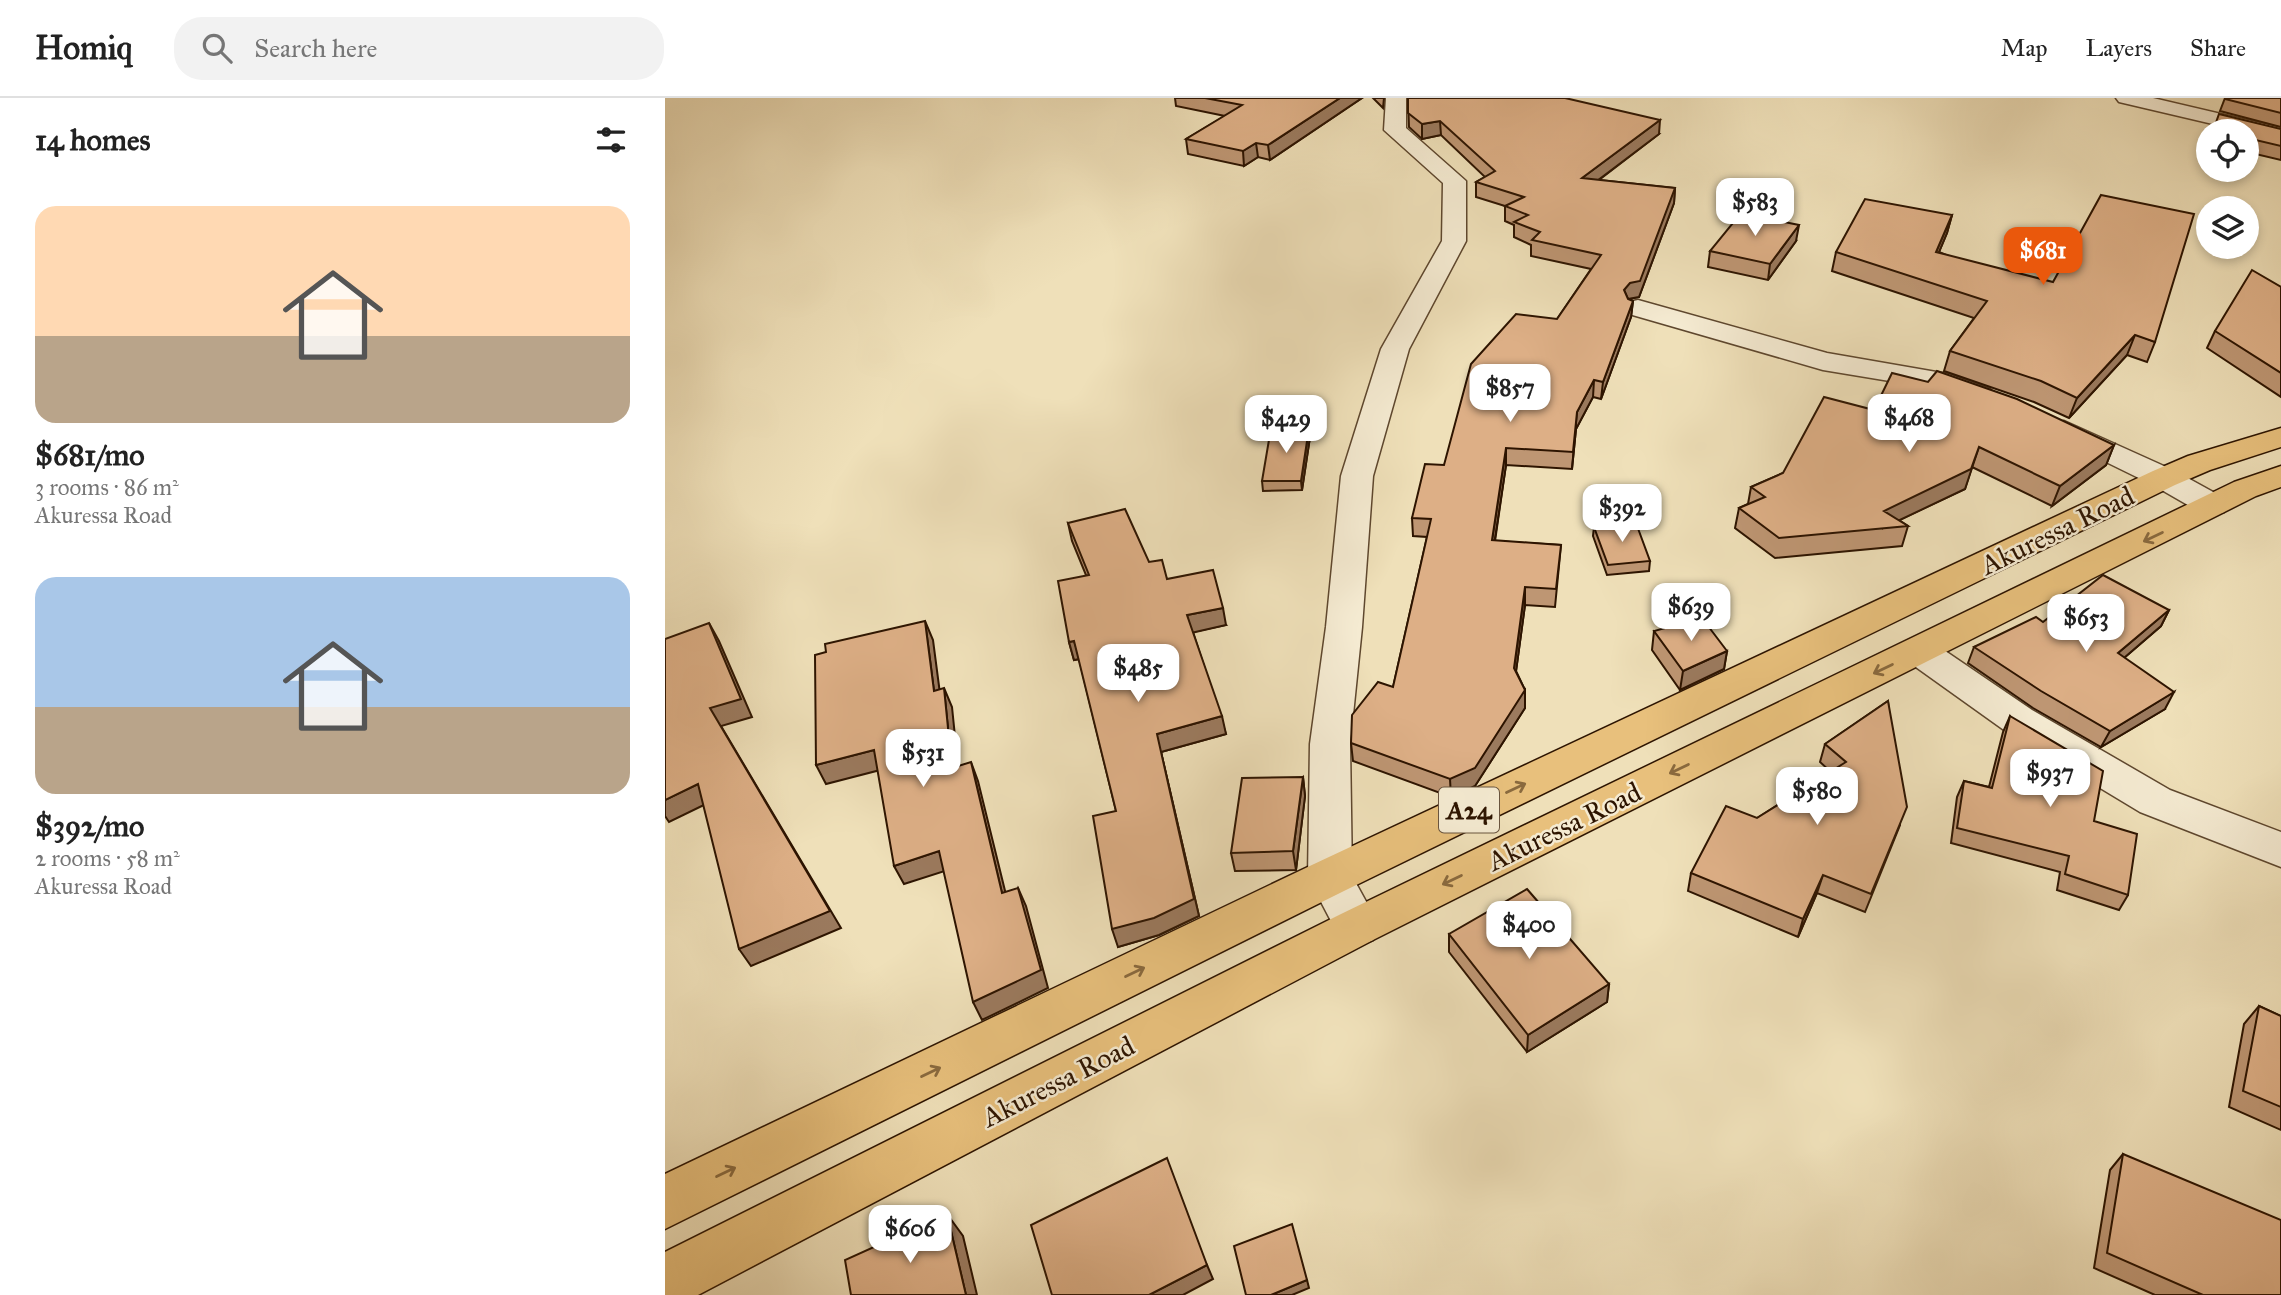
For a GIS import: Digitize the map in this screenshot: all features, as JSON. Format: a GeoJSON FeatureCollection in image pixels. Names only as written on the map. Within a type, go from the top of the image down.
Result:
{"type":"FeatureCollection","features":[{"type":"Feature","properties":{"kind":"highway","name":"Akuressa Road"},"geometry":{"type":"LineString","coordinates":[[665,1202],[1330,877],[2164,478],[2199,463],[2281,437]]}},
{"type":"Feature","properties":{"kind":"highway","name":"Akuressa Road"},"geometry":{"type":"LineString","coordinates":[[665,1282],[1357,927],[2212,505],[2281,476]]}},
{"type":"Feature","properties":{"kind":"street"},"geometry":{"type":"LineString","coordinates":[[1357,927],[1330,877],[1330,744],[1344,627],[1357,477],[1395,349],[1454,241],[1455,181],[1395,130],[1395,98]]}},
{"type":"Feature","properties":{"kind":"street"},"geometry":{"type":"LineString","coordinates":[[2126,98],[2281,134]]}},
{"type":"Feature","properties":{"kind":"street"},"geometry":{"type":"LineString","coordinates":[[1638,308],[1823,361],[1938,380],[2022,411],[2164,478],[2212,505]]}},
{"type":"Feature","properties":{"kind":"street"},"geometry":{"type":"LineString","coordinates":[[1919,651],[2018,720],[2155,802],[2281,850]]}},
{"type":"Feature","properties":{"kind":"building"},"geometry":{"type":"Polygon","coordinates":[[[1205,98],[1340,98],[1268,145],[1256,143],[1243,151],[1186,139],[1242,105],[1205,98]]]}},
{"type":"Feature","properties":{"kind":"building"},"geometry":{"type":"Polygon","coordinates":[[[1408,98],[1565,98],[1660,120],[1582,178],[1675,188],[1640,281],[1630,283],[1624,290],[1628,299],[1633,301],[1603,382],[1594,380],[1577,412],[1573,452],[1506,448],[1492,540],[1561,545],[1556,589],[1525,587],[1514,668],[1525,690],[1475,768],[1450,779],[1351,743],[1352,715],[1378,682],[1393,687],[1431,519],[1412,518],[1425,464],[1444,465],[1471,364],[1516,314],[1557,319],[1601,255],[1532,240],[1540,232],[1514,222],[1528,215],[1505,206],[1524,197],[1476,182],[1495,171],[1440,121],[1422,124],[1408,113],[1408,98]]]}},
{"type":"Feature","properties":{"kind":"building"},"geometry":{"type":"Polygon","coordinates":[[[2281,98],[2281,113],[2225,99],[2281,98]]]}},
{"type":"Feature","properties":{"kind":"building"},"geometry":{"type":"Polygon","coordinates":[[[2219,114],[2240,119],[2217,119],[2219,114]]]}},
{"type":"Feature","properties":{"kind":"building"},"geometry":{"type":"Polygon","coordinates":[[[2259,124],[2281,129],[2281,146],[2259,141],[2259,124]]]}},
{"type":"Feature","properties":{"kind":"building"},"geometry":{"type":"Polygon","coordinates":[[[2101,195],[2194,214],[2155,342],[2135,335],[2077,398],[2041,381],[1950,351],[1987,301],[1836,252],[1865,199],[1952,215],[1936,252],[2053,282],[2101,195]]]}},
{"type":"Feature","properties":{"kind":"building"},"geometry":{"type":"Polygon","coordinates":[[[1741,213],[1799,225],[1770,264],[1710,251],[1741,213]]]}},
{"type":"Feature","properties":{"kind":"building"},"geometry":{"type":"Polygon","coordinates":[[[2252,270],[2281,287],[2281,373],[2215,331],[2252,270]]]}},
{"type":"Feature","properties":{"kind":"building"},"geometry":{"type":"Polygon","coordinates":[[[1937,371],[2017,399],[2114,445],[2060,486],[1979,447],[1971,469],[1884,511],[1908,526],[1779,538],[1739,508],[1765,497],[1751,487],[1783,473],[1824,397],[1874,410],[1892,373],[1928,382],[1937,371]]]}},
{"type":"Feature","properties":{"kind":"building"},"geometry":{"type":"Polygon","coordinates":[[[1271,428],[1309,428],[1301,481],[1262,481],[1271,428]]]}},
{"type":"Feature","properties":{"kind":"building"},"geometry":{"type":"Polygon","coordinates":[[[1125,509],[1149,562],[1162,560],[1167,579],[1213,570],[1223,608],[1187,615],[1222,716],[1157,734],[1194,899],[1154,918],[1112,929],[1093,816],[1116,811],[1074,641],[1069,642],[1058,581],[1089,575],[1068,523],[1125,509]]]}},
{"type":"Feature","properties":{"kind":"building"},"geometry":{"type":"Polygon","coordinates":[[[1636,523],[1650,561],[1608,565],[1594,527],[1636,523]]]}},
{"type":"Feature","properties":{"kind":"building"},"geometry":{"type":"Polygon","coordinates":[[[2103,575],[2169,610],[2118,653],[2174,692],[2110,731],[2041,691],[1974,647],[2036,617],[2043,622],[2103,575]]]}},
{"type":"Feature","properties":{"kind":"building"},"geometry":{"type":"Polygon","coordinates":[[[1702,618],[1727,651],[1683,671],[1654,631],[1702,618]]]}},
{"type":"Feature","properties":{"kind":"building"},"geometry":{"type":"Polygon","coordinates":[[[925,621],[934,691],[944,688],[952,768],[971,762],[1002,893],[1018,888],[1041,970],[973,1002],[939,851],[894,866],[874,750],[816,765],[815,655],[826,652],[825,644],[925,621]]]}},
{"type":"Feature","properties":{"kind":"building"},"geometry":{"type":"Polygon","coordinates":[[[709,623],[741,699],[710,708],[830,911],[739,949],[698,784],[665,800],[665,639],[709,623]]]}},
{"type":"Feature","properties":{"kind":"building"},"geometry":{"type":"Polygon","coordinates":[[[1888,701],[1907,807],[1871,894],[1823,875],[1803,919],[1691,873],[1726,806],[1757,818],[1846,762],[1825,744],[1888,701]]]}},
{"type":"Feature","properties":{"kind":"building"},"geometry":{"type":"Polygon","coordinates":[[[2010,716],[2103,771],[2094,821],[2137,834],[2128,895],[2065,874],[2069,856],[1957,828],[1964,781],[1992,788],[2010,716]]]}},
{"type":"Feature","properties":{"kind":"building"},"geometry":{"type":"Polygon","coordinates":[[[1303,777],[1293,851],[1231,853],[1242,778],[1303,777]]]}},
{"type":"Feature","properties":{"kind":"building"},"geometry":{"type":"Polygon","coordinates":[[[1527,889],[1609,984],[1528,1035],[1449,934],[1527,889]]]}},
{"type":"Feature","properties":{"kind":"building"},"geometry":{"type":"Polygon","coordinates":[[[2259,1006],[2281,1016],[2281,1107],[2243,1091],[2259,1006]]]}},
{"type":"Feature","properties":{"kind":"building"},"geometry":{"type":"Polygon","coordinates":[[[2123,1154],[2281,1220],[2281,1295],[2203,1295],[2107,1253],[2123,1154]]]}},
{"type":"Feature","properties":{"kind":"building"},"geometry":{"type":"Polygon","coordinates":[[[1167,1158],[1207,1265],[1149,1295],[1052,1295],[1031,1225],[1167,1158]]]}},
{"type":"Feature","properties":{"kind":"building"},"geometry":{"type":"Polygon","coordinates":[[[947,1214],[966,1295],[851,1295],[845,1260],[947,1214]]]}},
{"type":"Feature","properties":{"kind":"building"},"geometry":{"type":"Polygon","coordinates":[[[1292,1224],[1307,1280],[1271,1295],[1246,1295],[1234,1246],[1292,1224]]]}}]}
